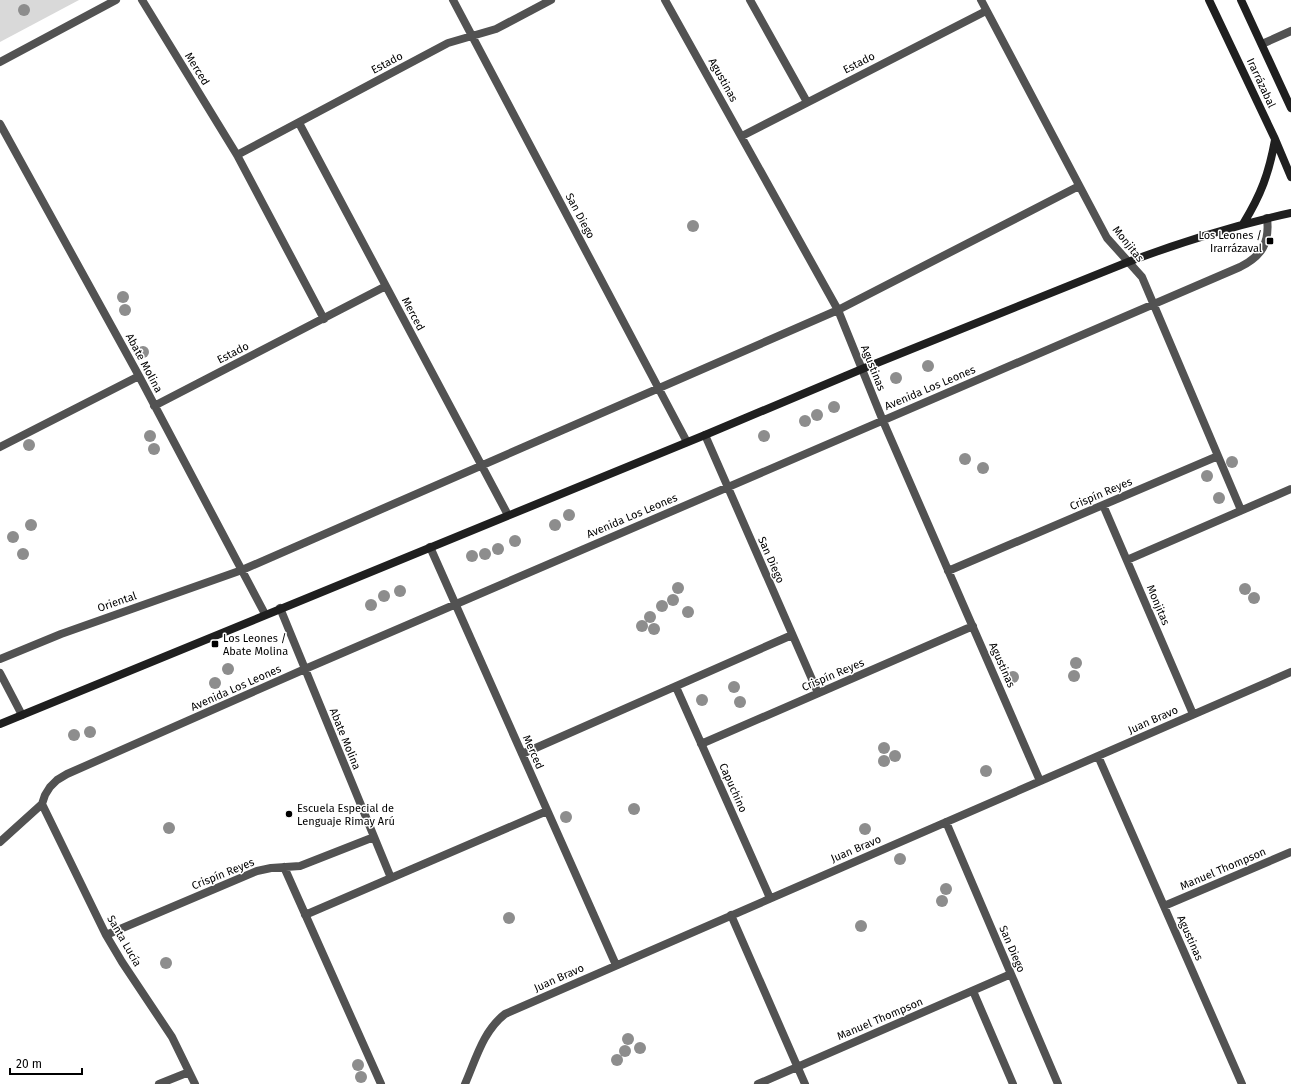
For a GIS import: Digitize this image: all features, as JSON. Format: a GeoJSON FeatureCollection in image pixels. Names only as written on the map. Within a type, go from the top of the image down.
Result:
{"type":"FeatureCollection","features":[{"type":"Feature","properties":{"kind":"main road","name":"Irarrázabal"},"geometry":{"type":"LineString","coordinates":[[1209,0],[1275,139],[1291,177]]}},
{"type":"Feature","properties":{"kind":"main road","name":"Irarrázabal"},"geometry":{"type":"LineString","coordinates":[[1242,0],[1291,108]]}},
{"type":"Feature","properties":{"kind":"main road"},"geometry":{"type":"LineString","coordinates":[[1243,224],[1255,206],[1264,186],[1271,163],[1275,139]]}},
{"type":"Feature","properties":{"kind":"main road"},"geometry":{"type":"LineString","coordinates":[[0,724],[705,435],[862,369],[1128,262],[1162,249],[1243,224],[1291,213]]}},
{"type":"Feature","properties":{"kind":"street"},"geometry":{"type":"LineString","coordinates":[[0,62],[116,0]]}},
{"type":"Feature","properties":{"kind":"street","name":"Merced"},"geometry":{"type":"LineString","coordinates":[[142,0],[238,156],[324,319]]}},
{"type":"Feature","properties":{"kind":"street","name":"San Diego"},"geometry":{"type":"LineString","coordinates":[[453,0],[687,442]]}},
{"type":"Feature","properties":{"kind":"street","name":"Estado"},"geometry":{"type":"LineString","coordinates":[[238,156],[448,43],[496,29],[551,0]]}},
{"type":"Feature","properties":{"kind":"street","name":"Agustinas"},"geometry":{"type":"LineString","coordinates":[[665,0],[838,310],[883,421],[1040,781]]}},
{"type":"Feature","properties":{"kind":"street"},"geometry":{"type":"LineString","coordinates":[[750,0],[807,102]]}},
{"type":"Feature","properties":{"kind":"street","name":"Monjitas"},"geometry":{"type":"LineString","coordinates":[[980,0],[1107,238],[1142,277],[1241,510]]}},
{"type":"Feature","properties":{"kind":"street","name":"Estado"},"geometry":{"type":"LineString","coordinates":[[742,136],[986,11]]}},
{"type":"Feature","properties":{"kind":"street"},"geometry":{"type":"LineString","coordinates":[[1262,44],[1291,31]]}},
{"type":"Feature","properties":{"kind":"street","name":"Merced"},"geometry":{"type":"LineString","coordinates":[[299,123],[508,515]]}},
{"type":"Feature","properties":{"kind":"street","name":"Abate Molina"},"geometry":{"type":"LineString","coordinates":[[0,124],[139,376],[266,614]]}},
{"type":"Feature","properties":{"kind":"street"},"geometry":{"type":"LineString","coordinates":[[242,570],[838,310],[1079,186]]}},
{"type":"Feature","properties":{"kind":"street","name":"Avenida Los Leones"},"geometry":{"type":"LineString","coordinates":[[0,842],[42,804],[50,787],[57,780],[67,774],[305,669],[1240,267],[1258,256],[1264,247],[1267,238],[1267,218]]}},
{"type":"Feature","properties":{"kind":"street","name":"Estado"},"geometry":{"type":"LineString","coordinates":[[154,406],[386,286]]}},
{"type":"Feature","properties":{"kind":"street"},"geometry":{"type":"LineString","coordinates":[[0,446],[139,376]]}},
{"type":"Feature","properties":{"kind":"street","name":"San Diego"},"geometry":{"type":"LineString","coordinates":[[705,435],[818,693]]}},
{"type":"Feature","properties":{"kind":"street","name":"Crispín Reyes"},"geometry":{"type":"LineString","coordinates":[[948,571],[1218,456]]}},
{"type":"Feature","properties":{"kind":"street"},"geometry":{"type":"LineString","coordinates":[[1127,560],[1291,489]]}},
{"type":"Feature","properties":{"kind":"street","name":"Monjitas"},"geometry":{"type":"LineString","coordinates":[[1103,505],[1193,714]]}},
{"type":"Feature","properties":{"kind":"street","name":"Merced"},"geometry":{"type":"LineString","coordinates":[[430,547],[616,965]]}},
{"type":"Feature","properties":{"kind":"street","name":"Oriental"},"geometry":{"type":"LineString","coordinates":[[0,659],[61,634],[242,570]]}},
{"type":"Feature","properties":{"kind":"street","name":"Abate Molina"},"geometry":{"type":"LineString","coordinates":[[280,608],[391,878]]}},
{"type":"Feature","properties":{"kind":"street","name":"Crispín Reyes"},"geometry":{"type":"LineString","coordinates":[[701,744],[973,626]]}},
{"type":"Feature","properties":{"kind":"street"},"geometry":{"type":"LineString","coordinates":[[522,754],[792,635]]}},
{"type":"Feature","properties":{"kind":"street","name":"Juan Bravo"},"geometry":{"type":"LineString","coordinates":[[465,1084],[490,1028],[505,1014],[1291,672]]}},
{"type":"Feature","properties":{"kind":"street"},"geometry":{"type":"LineString","coordinates":[[0,673],[22,714]]}},
{"type":"Feature","properties":{"kind":"street","name":"Capuchino"},"geometry":{"type":"LineString","coordinates":[[676,687],[770,898]]}},
{"type":"Feature","properties":{"kind":"street","name":"Agustinas"},"geometry":{"type":"LineString","coordinates":[[1098,756],[1242,1084]]}},
{"type":"Feature","properties":{"kind":"street","name":"Santa Lucía"},"geometry":{"type":"LineString","coordinates":[[42,804],[106,934],[122,962],[172,1037],[194,1084]]}},
{"type":"Feature","properties":{"kind":"street"},"geometry":{"type":"LineString","coordinates":[[305,915],[547,812]]}},
{"type":"Feature","properties":{"kind":"street","name":"San Diego"},"geometry":{"type":"LineString","coordinates":[[946,822],[1058,1084]]}},
{"type":"Feature","properties":{"kind":"street","name":"Crispín Reyes"},"geometry":{"type":"LineString","coordinates":[[106,934],[257,871],[271,868],[300,866],[374,837]]}},
{"type":"Feature","properties":{"kind":"street","name":"Manuel Thompson"},"geometry":{"type":"LineString","coordinates":[[1164,906],[1291,852]]}},
{"type":"Feature","properties":{"kind":"street"},"geometry":{"type":"LineString","coordinates":[[284,867],[381,1084]]}},
{"type":"Feature","properties":{"kind":"street"},"geometry":{"type":"LineString","coordinates":[[731,915],[805,1084]]}},
{"type":"Feature","properties":{"kind":"street","name":"Manuel Thompson"},"geometry":{"type":"LineString","coordinates":[[758,1084],[1011,974]]}},
{"type":"Feature","properties":{"kind":"street"},"geometry":{"type":"LineString","coordinates":[[973,990],[1014,1084]]}},
{"type":"Feature","properties":{"kind":"street"},"geometry":{"type":"LineString","coordinates":[[159,1084],[189,1072]]}},
{"type":"Feature","properties":{"kind":"shaded area"},"geometry":{"type":"Polygon","coordinates":[[[0,0],[79,0],[0,42],[0,0]]]}},
{"type":"Feature","properties":{"kind":"place","name":"Los Leones / Irarrázaval"},"geometry":{"type":"Point","coordinates":[1270,241]}},
{"type":"Feature","properties":{"kind":"place","name":"Los Leones / Abate Molina"},"geometry":{"type":"Point","coordinates":[215,644]}},
{"type":"Feature","properties":{"kind":"place","name":"Escuela Especial de Lenguaje Rimay Arú"},"geometry":{"type":"Point","coordinates":[289,814]}}]}
